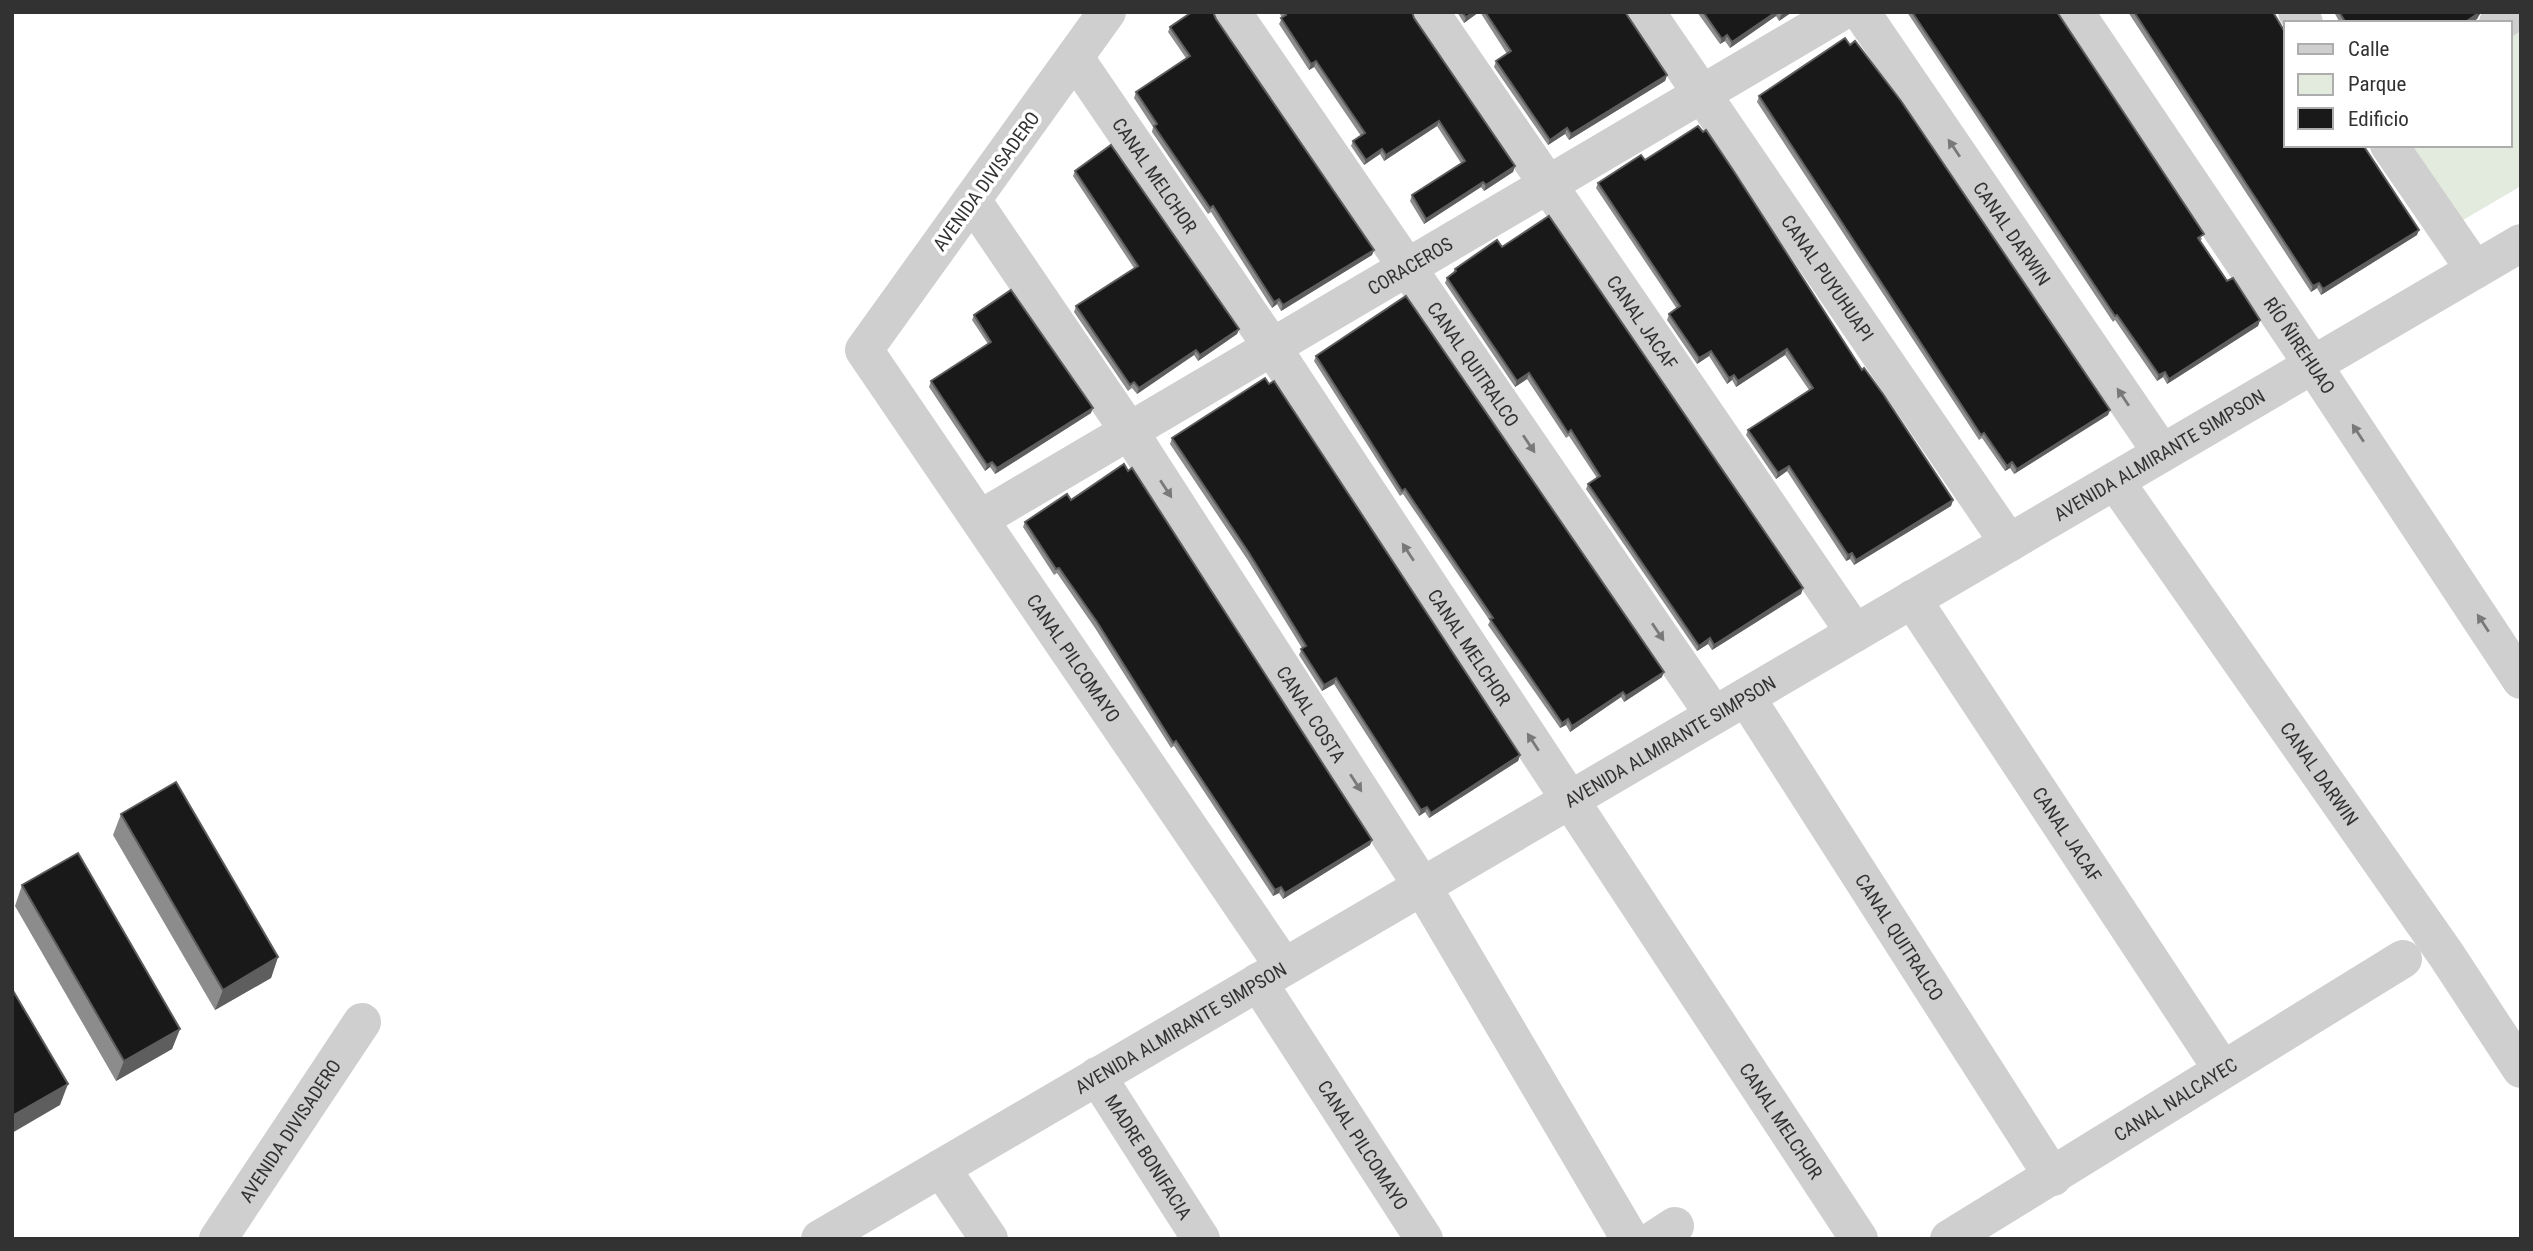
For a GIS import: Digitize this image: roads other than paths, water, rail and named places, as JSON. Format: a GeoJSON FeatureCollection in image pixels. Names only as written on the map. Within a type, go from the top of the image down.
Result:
{"type":"FeatureCollection","features":[{"type":"Feature","properties":{"kind":"street","name":"AVENIDA DIVISADERO"},"geometry":{"type":"LineString","coordinates":[[864,350],[1107,12]]}},
{"type":"Feature","properties":{"kind":"street","name":"CANAL QUITRALCO"},"geometry":{"type":"LineString","coordinates":[[1232,12],[1408,267],[1730,706],[2053,1177]]}},
{"type":"Feature","properties":{"kind":"street","name":"CANAL JACAF"},"geometry":{"type":"LineString","coordinates":[[1430,12],[1855,633]]}},
{"type":"Feature","properties":{"kind":"street","name":"CANAL PUYUHUAPI"},"geometry":{"type":"LineString","coordinates":[[1646,12],[2009,543]]}},
{"type":"Feature","properties":{"kind":"street","name":"CORACEROS"},"geometry":{"type":"LineString","coordinates":[[980,519],[1841,12]]}},
{"type":"Feature","properties":{"kind":"street","name":"CANAL DARWIN"},"geometry":{"type":"LineString","coordinates":[[1861,12],[2162,453]]}},
{"type":"Feature","properties":{"kind":"street","name":"RÍO ÑIREHUAO"},"geometry":{"type":"LineString","coordinates":[[2075,12],[2521,680]]}},
{"type":"Feature","properties":{"kind":"street","name":"CANAL MELCHOR"},"geometry":{"type":"LineString","coordinates":[[1074,58],[1272,347],[1858,1239]]}},
{"type":"Feature","properties":{"kind":"street"},"geometry":{"type":"LineString","coordinates":[[2390,147],[2475,270]]}},
{"type":"Feature","properties":{"kind":"street","name":"CANAL COSTA"},"geometry":{"type":"LineString","coordinates":[[972,200],[1129,431],[1422,886],[1630,1239]]}},
{"type":"Feature","properties":{"kind":"street","name":"AVENIDA ALMIRANTE SIMPSON"},"geometry":{"type":"LineString","coordinates":[[820,1239],[2520,245]]}},
{"type":"Feature","properties":{"kind":"street","name":"CANAL PILCOMAYO"},"geometry":{"type":"LineString","coordinates":[[864,350],[980,519],[1271,975],[1424,1239]]}},
{"type":"Feature","properties":{"kind":"street","name":"CANAL DARWIN"},"geometry":{"type":"LineString","coordinates":[[2115,481],[2447,956],[2521,1069]]}},
{"type":"Feature","properties":{"kind":"street","name":"CANAL JACAF"},"geometry":{"type":"LineString","coordinates":[[1912,599],[2222,1069]]}},
{"type":"Feature","properties":{"kind":"street","name":"CANAL NALCAYEC"},"geometry":{"type":"LineString","coordinates":[[1949,1239],[2403,959]]}},
{"type":"Feature","properties":{"kind":"street","name":"AVENIDA DIVISADERO"},"geometry":{"type":"LineString","coordinates":[[218,1239],[362,1022]]}},
{"type":"Feature","properties":{"kind":"street","name":"MADRE BONIFACIA"},"geometry":{"type":"LineString","coordinates":[[1097,1076],[1201,1239]]}},
{"type":"Feature","properties":{"kind":"street"},"geometry":{"type":"LineString","coordinates":[[941,1168],[989,1239]]}}]}
